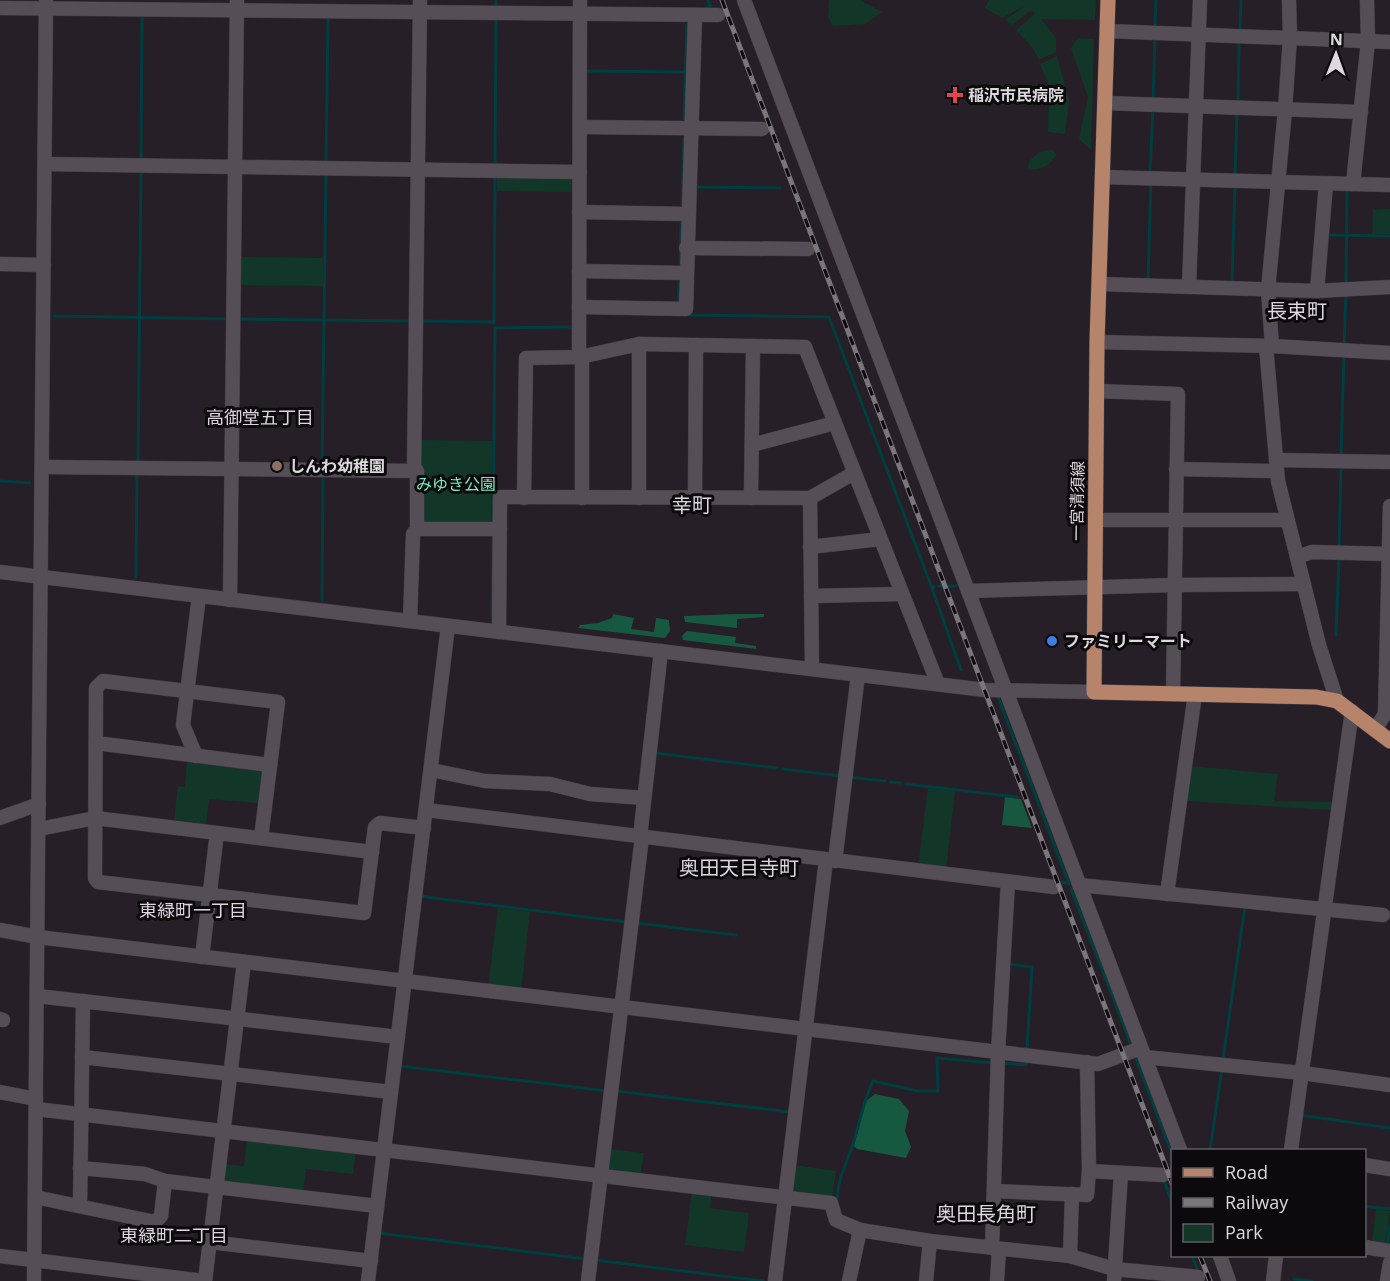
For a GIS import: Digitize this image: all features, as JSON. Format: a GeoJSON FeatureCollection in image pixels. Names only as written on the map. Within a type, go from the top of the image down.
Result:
{"type":"FeatureCollection","features":[{"type":"Feature","properties":{"kind":"main road","name":"一宮清須線"},"geometry":{"type":"LineString","coordinates":[[1094,692],[1097,342],[1108,0]]}},
{"type":"Feature","properties":{"kind":"main road"},"geometry":{"type":"LineString","coordinates":[[1094,692],[1316,697],[1337,701],[1390,741]]}},
{"type":"Feature","properties":{"kind":"street"},"geometry":{"type":"LineString","coordinates":[[744,0],[1180,1149]]}},
{"type":"Feature","properties":{"kind":"street"},"geometry":{"type":"LineString","coordinates":[[1190,286],[1200,0]]}},
{"type":"Feature","properties":{"kind":"street"},"geometry":{"type":"LineString","coordinates":[[1289,0],[1290,37],[1280,183],[1268,290],[1276,465],[1287,520],[1337,701]]}},
{"type":"Feature","properties":{"kind":"street"},"geometry":{"type":"LineString","coordinates":[[1353,184],[1368,41],[1367,0]]}},
{"type":"Feature","properties":{"kind":"street"},"geometry":{"type":"LineString","coordinates":[[34,1281],[46,4]]}},
{"type":"Feature","properties":{"kind":"street"},"geometry":{"type":"LineString","coordinates":[[0,8],[46,4],[580,7],[718,15]]}},
{"type":"Feature","properties":{"kind":"street"},"geometry":{"type":"LineString","coordinates":[[230,600],[237,5]]}},
{"type":"Feature","properties":{"kind":"street"},"geometry":{"type":"LineString","coordinates":[[414,471],[420,6]]}},
{"type":"Feature","properties":{"kind":"street"},"geometry":{"type":"LineString","coordinates":[[580,7],[579,307],[582,363],[582,498]]}},
{"type":"Feature","properties":{"kind":"street"},"geometry":{"type":"LineString","coordinates":[[579,307],[686,309],[685,273],[695,15]]}},
{"type":"Feature","properties":{"kind":"street"},"geometry":{"type":"LineString","coordinates":[[1107,31],[1390,42]]}},
{"type":"Feature","properties":{"kind":"street"},"geometry":{"type":"LineString","coordinates":[[1105,103],[1361,112]]}},
{"type":"Feature","properties":{"kind":"street"},"geometry":{"type":"LineString","coordinates":[[580,127],[762,129]]}},
{"type":"Feature","properties":{"kind":"street"},"geometry":{"type":"LineString","coordinates":[[45,164],[580,172]]}},
{"type":"Feature","properties":{"kind":"street"},"geometry":{"type":"LineString","coordinates":[[1102,177],[1390,185]]}},
{"type":"Feature","properties":{"kind":"street"},"geometry":{"type":"LineString","coordinates":[[1317,291],[1326,184]]}},
{"type":"Feature","properties":{"kind":"street"},"geometry":{"type":"LineString","coordinates":[[579,212],[687,214]]}},
{"type":"Feature","properties":{"kind":"street"},"geometry":{"type":"LineString","coordinates":[[686,248],[808,249]]}},
{"type":"Feature","properties":{"kind":"street"},"geometry":{"type":"LineString","coordinates":[[0,264],[44,265]]}},
{"type":"Feature","properties":{"kind":"street"},"geometry":{"type":"LineString","coordinates":[[579,271],[685,273]]}},
{"type":"Feature","properties":{"kind":"street"},"geometry":{"type":"LineString","coordinates":[[1099,284],[1317,291],[1390,287]]}},
{"type":"Feature","properties":{"kind":"street"},"geometry":{"type":"LineString","coordinates":[[1097,342],[1269,346],[1390,353]]}},
{"type":"Feature","properties":{"kind":"street"},"geometry":{"type":"LineString","coordinates":[[639,344],[639,498]]}},
{"type":"Feature","properties":{"kind":"street"},"geometry":{"type":"LineString","coordinates":[[524,498],[526,358],[580,357],[639,344],[805,347],[938,684]]}},
{"type":"Feature","properties":{"kind":"street"},"geometry":{"type":"LineString","coordinates":[[695,498],[696,345]]}},
{"type":"Feature","properties":{"kind":"street"},"geometry":{"type":"LineString","coordinates":[[751,498],[753,346]]}},
{"type":"Feature","properties":{"kind":"street"},"geometry":{"type":"LineString","coordinates":[[1097,391],[1178,394],[1173,694]]}},
{"type":"Feature","properties":{"kind":"street"},"geometry":{"type":"LineString","coordinates":[[752,445],[835,423]]}},
{"type":"Feature","properties":{"kind":"street"},"geometry":{"type":"LineString","coordinates":[[1176,469],[1390,462]]}},
{"type":"Feature","properties":{"kind":"street"},"geometry":{"type":"LineString","coordinates":[[43,467],[417,471],[417,529],[413,534],[410,621]]}},
{"type":"Feature","properties":{"kind":"street"},"geometry":{"type":"LineString","coordinates":[[499,632],[500,498],[810,498],[854,473]]}},
{"type":"Feature","properties":{"kind":"street"},"geometry":{"type":"LineString","coordinates":[[810,498],[812,669]]}},
{"type":"Feature","properties":{"kind":"street"},"geometry":{"type":"LineString","coordinates":[[1375,730],[1387,716],[1390,506]]}},
{"type":"Feature","properties":{"kind":"street"},"geometry":{"type":"LineString","coordinates":[[1095,520],[1287,520]]}},
{"type":"Feature","properties":{"kind":"street"},"geometry":{"type":"LineString","coordinates":[[417,529],[500,530]]}},
{"type":"Feature","properties":{"kind":"street"},"geometry":{"type":"LineString","coordinates":[[810,547],[880,539]]}},
{"type":"Feature","properties":{"kind":"street"},"geometry":{"type":"LineString","coordinates":[[1297,557],[1312,552],[1389,554]]}},
{"type":"Feature","properties":{"kind":"street"},"geometry":{"type":"LineString","coordinates":[[0,572],[938,684],[1004,690],[1094,692]]}},
{"type":"Feature","properties":{"kind":"street"},"geometry":{"type":"LineString","coordinates":[[968,591],[1304,584]]}},
{"type":"Feature","properties":{"kind":"street"},"geometry":{"type":"LineString","coordinates":[[811,596],[901,594]]}},
{"type":"Feature","properties":{"kind":"street"},"geometry":{"type":"LineString","coordinates":[[196,756],[183,725],[199,596]]}},
{"type":"Feature","properties":{"kind":"street"},"geometry":{"type":"LineString","coordinates":[[368,1281],[448,626]]}},
{"type":"Feature","properties":{"kind":"street"},"geometry":{"type":"LineString","coordinates":[[588,1281],[662,651]]}},
{"type":"Feature","properties":{"kind":"street"},"geometry":{"type":"LineString","coordinates":[[775,1281],[806,1029],[858,675]]}},
{"type":"Feature","properties":{"kind":"street"},"geometry":{"type":"LineString","coordinates":[[261,838],[278,702],[103,681],[96,688],[95,878],[98,882],[364,913],[375,828],[380,823],[424,828]]}},
{"type":"Feature","properties":{"kind":"street"},"geometry":{"type":"LineString","coordinates":[[1167,894],[1195,694]]}},
{"type":"Feature","properties":{"kind":"street"},"geometry":{"type":"LineString","coordinates":[[1291,1149],[1352,711]]}},
{"type":"Feature","properties":{"kind":"street"},"geometry":{"type":"LineString","coordinates":[[96,743],[270,765]]}},
{"type":"Feature","properties":{"kind":"street"},"geometry":{"type":"LineString","coordinates":[[431,770],[485,781],[550,784],[590,794],[644,798]]}},
{"type":"Feature","properties":{"kind":"street"},"geometry":{"type":"LineString","coordinates":[[0,818],[39,804]]}},
{"type":"Feature","properties":{"kind":"street"},"geometry":{"type":"LineString","coordinates":[[426,810],[1054,886]]}},
{"type":"Feature","properties":{"kind":"street"},"geometry":{"type":"LineString","coordinates":[[39,829],[95,818],[372,852]]}},
{"type":"Feature","properties":{"kind":"street"},"geometry":{"type":"LineString","coordinates":[[202,957],[217,833]]}},
{"type":"Feature","properties":{"kind":"street"},"geometry":{"type":"LineString","coordinates":[[997,1281],[994,1191],[998,1053],[1008,882]]}},
{"type":"Feature","properties":{"kind":"street"},"geometry":{"type":"LineString","coordinates":[[1079,885],[1388,916]]}},
{"type":"Feature","properties":{"kind":"street"},"geometry":{"type":"LineString","coordinates":[[0,930],[38,937],[998,1053],[1098,1064],[1143,1053],[1390,1085]]}},
{"type":"Feature","properties":{"kind":"street"},"geometry":{"type":"LineString","coordinates":[[0,1256],[167,1279],[204,1281],[244,962]]}},
{"type":"Feature","properties":{"kind":"street"},"geometry":{"type":"LineString","coordinates":[[37,996],[398,1037]]}},
{"type":"Feature","properties":{"kind":"street"},"geometry":{"type":"LineString","coordinates":[[80,1206],[83,1001]]}},
{"type":"Feature","properties":{"kind":"street"},"geometry":{"type":"LineString","coordinates":[[82,1057],[391,1092]]}},
{"type":"Feature","properties":{"kind":"street"},"geometry":{"type":"LineString","coordinates":[[994,1191],[1087,1195],[1089,1171],[1088,1062]]}},
{"type":"Feature","properties":{"kind":"street"},"geometry":{"type":"LineString","coordinates":[[0,1092],[36,1104],[81,1114],[831,1203],[836,1220],[860,1230],[930,1241],[1070,1256],[1114,1275],[1198,1277]]}},
{"type":"Feature","properties":{"kind":"street"},"geometry":{"type":"LineString","coordinates":[[1366,1165],[1390,1169]]}},
{"type":"Feature","properties":{"kind":"street"},"geometry":{"type":"LineString","coordinates":[[80,1168],[145,1174],[165,1181],[377,1206]]}},
{"type":"Feature","properties":{"kind":"street"},"geometry":{"type":"LineString","coordinates":[[1089,1171],[1163,1175]]}},
{"type":"Feature","properties":{"kind":"street"},"geometry":{"type":"LineString","coordinates":[[1114,1275],[1121,1173]]}},
{"type":"Feature","properties":{"kind":"street"},"geometry":{"type":"LineString","coordinates":[[35,1197],[155,1222],[161,1216],[165,1181]]}},
{"type":"Feature","properties":{"kind":"street"},"geometry":{"type":"LineString","coordinates":[[1070,1256],[1071,1194]]}},
{"type":"Feature","properties":{"kind":"street"},"geometry":{"type":"LineString","coordinates":[[849,1281],[860,1230]]}},
{"type":"Feature","properties":{"kind":"street"},"geometry":{"type":"LineString","coordinates":[[926,1281],[930,1241]]}},
{"type":"Feature","properties":{"kind":"street"},"geometry":{"type":"LineString","coordinates":[[210,1242],[371,1261]]}},
{"type":"Feature","properties":{"kind":"street"},"geometry":{"type":"LineString","coordinates":[[1366,1247],[1390,1251]]}},
{"type":"Feature","properties":{"kind":"street"},"geometry":{"type":"LineString","coordinates":[[1220,1257],[1229,1281]]}},
{"type":"Feature","properties":{"kind":"street"},"geometry":{"type":"LineString","coordinates":[[1273,1281],[1276,1257]]}},
{"type":"Feature","properties":{"kind":"street"},"geometry":{"type":"LineString","coordinates":[[1387,1281],[1390,1263]]}},
{"type":"Feature","properties":{"kind":"green space"},"geometry":{"type":"Polygon","coordinates":[[[829,0],[860,0],[882,12],[865,24],[833,26],[828,17],[829,0]]]}},
{"type":"Feature","properties":{"kind":"green space"},"geometry":{"type":"Polygon","coordinates":[[[989,0],[1096,0],[1095,20],[1041,19],[1056,38],[1056,52],[1039,60],[1032,47],[1016,30],[1035,14],[1031,10],[1012,25],[1005,20],[1026,5],[1002,18],[985,8],[989,0]]]}},
{"type":"Feature","properties":{"kind":"green space"},"geometry":{"type":"Polygon","coordinates":[[[1078,38],[1094,39],[1091,150],[1079,139],[1088,97],[1071,48],[1078,38]]]}},
{"type":"Feature","properties":{"kind":"green space"},"geometry":{"type":"Polygon","coordinates":[[[1057,56],[1069,100],[1065,134],[1048,132],[1049,86],[1040,64],[1057,56]]]}},
{"type":"Feature","properties":{"kind":"green space"},"geometry":{"type":"Polygon","coordinates":[[[1052,149],[1056,155],[1048,165],[1037,169],[1028,168],[1029,161],[1040,152],[1052,149]]]}},
{"type":"Feature","properties":{"kind":"green space"},"geometry":{"type":"Polygon","coordinates":[[[497,172],[573,173],[576,192],[497,191],[497,172]]]}},
{"type":"Feature","properties":{"kind":"green space"},"geometry":{"type":"Polygon","coordinates":[[[1390,209],[1390,234],[1372,234],[1373,210],[1390,209]]]}},
{"type":"Feature","properties":{"kind":"green space"},"geometry":{"type":"Polygon","coordinates":[[[236,257],[323,258],[323,286],[236,285],[236,257]]]}},
{"type":"Feature","properties":{"kind":"green space","name":"みゆき公園"},"geometry":{"type":"Polygon","coordinates":[[[421,440],[492,441],[491,527],[421,528],[421,440]]]}},
{"type":"Feature","properties":{"kind":"green space"},"geometry":{"type":"Polygon","coordinates":[[[613,614],[634,618],[631,629],[654,632],[656,618],[669,620],[670,631],[665,638],[578,628],[580,625],[598,623],[612,618],[613,614]]]}},
{"type":"Feature","properties":{"kind":"green space"},"geometry":{"type":"Polygon","coordinates":[[[764,614],[764,617],[737,619],[737,628],[685,622],[684,616],[764,614]]]}},
{"type":"Feature","properties":{"kind":"green space"},"geometry":{"type":"Polygon","coordinates":[[[687,631],[736,637],[735,643],[756,646],[756,649],[683,640],[682,636],[687,631]]]}},
{"type":"Feature","properties":{"kind":"green space"},"geometry":{"type":"Polygon","coordinates":[[[187,761],[259,769],[262,772],[258,803],[209,799],[206,824],[174,820],[178,786],[185,787],[187,761]]]}},
{"type":"Feature","properties":{"kind":"green space"},"geometry":{"type":"Polygon","coordinates":[[[1191,766],[1278,774],[1274,801],[1334,802],[1333,810],[1186,801],[1191,766]]]}},
{"type":"Feature","properties":{"kind":"green space"},"geometry":{"type":"Polygon","coordinates":[[[928,788],[955,791],[946,869],[918,866],[928,788]]]}},
{"type":"Feature","properties":{"kind":"green space"},"geometry":{"type":"Polygon","coordinates":[[[1005,797],[1021,799],[1032,828],[1002,825],[1005,797]]]}},
{"type":"Feature","properties":{"kind":"green space"},"geometry":{"type":"Polygon","coordinates":[[[498,908],[530,912],[521,991],[488,987],[498,908]]]}},
{"type":"Feature","properties":{"kind":"green space"},"geometry":{"type":"Polygon","coordinates":[[[875,1094],[899,1099],[909,1111],[905,1131],[911,1147],[906,1158],[857,1149],[854,1146],[866,1101],[875,1094]]]}},
{"type":"Feature","properties":{"kind":"green space"},"geometry":{"type":"Polygon","coordinates":[[[247,1138],[356,1151],[353,1174],[306,1169],[303,1194],[226,1185],[222,1181],[224,1164],[244,1166],[247,1138]]]}},
{"type":"Feature","properties":{"kind":"green space"},"geometry":{"type":"Polygon","coordinates":[[[610,1149],[644,1153],[640,1177],[607,1173],[610,1149]]]}},
{"type":"Feature","properties":{"kind":"green space"},"geometry":{"type":"Polygon","coordinates":[[[794,1165],[836,1171],[832,1198],[791,1196],[794,1165]]]}},
{"type":"Feature","properties":{"kind":"green space"},"geometry":{"type":"Polygon","coordinates":[[[692,1190],[712,1192],[710,1208],[749,1213],[744,1252],[685,1245],[692,1190]]]}},
{"type":"Feature","properties":{"kind":"green space"},"geometry":{"type":"Polygon","coordinates":[[[1376,1209],[1390,1211],[1385,1247],[1372,1245],[1376,1209]]]}},
{"type":"Feature","properties":{"kind":"waterway"},"geometry":{"type":"LineString","coordinates":[[496,0],[496,8]]}},
{"type":"Feature","properties":{"kind":"waterway"},"geometry":{"type":"LineString","coordinates":[[705,9],[710,6],[708,0]]}},
{"type":"Feature","properties":{"kind":"waterway"},"geometry":{"type":"LineString","coordinates":[[1155,26],[1156,0]]}},
{"type":"Feature","properties":{"kind":"waterway"},"geometry":{"type":"LineString","coordinates":[[1240,30],[1241,0]]}},
{"type":"Feature","properties":{"kind":"waterway"},"geometry":{"type":"LineString","coordinates":[[141,162],[142,15]]}},
{"type":"Feature","properties":{"kind":"waterway"},"geometry":{"type":"LineString","coordinates":[[495,166],[496,18]]}},
{"type":"Feature","properties":{"kind":"waterway"},"geometry":{"type":"LineString","coordinates":[[326,164],[328,19]]}},
{"type":"Feature","properties":{"kind":"waterway"},"geometry":{"type":"LineString","coordinates":[[684,119],[687,25]]}},
{"type":"Feature","properties":{"kind":"waterway"},"geometry":{"type":"LineString","coordinates":[[1153,101],[1155,38]]}},
{"type":"Feature","properties":{"kind":"waterway"},"geometry":{"type":"LineString","coordinates":[[1238,102],[1239,41]]}},
{"type":"Feature","properties":{"kind":"waterway"},"geometry":{"type":"LineString","coordinates":[[584,71],[686,72]]}},
{"type":"Feature","properties":{"kind":"waterway"},"geometry":{"type":"LineString","coordinates":[[1150,173],[1153,109]]}},
{"type":"Feature","properties":{"kind":"waterway"},"geometry":{"type":"LineString","coordinates":[[1235,176],[1237,112]]}},
{"type":"Feature","properties":{"kind":"waterway"},"geometry":{"type":"LineString","coordinates":[[682,204],[684,139]]}},
{"type":"Feature","properties":{"kind":"waterway"},"geometry":{"type":"LineString","coordinates":[[138,465],[141,169]]}},
{"type":"Feature","properties":{"kind":"waterway"},"geometry":{"type":"LineString","coordinates":[[322,466],[326,172]]}},
{"type":"Feature","properties":{"kind":"waterway"},"geometry":{"type":"LineString","coordinates":[[494,323],[495,174]]}},
{"type":"Feature","properties":{"kind":"waterway"},"geometry":{"type":"LineString","coordinates":[[1148,280],[1151,183]]}},
{"type":"Feature","properties":{"kind":"waterway"},"geometry":{"type":"LineString","coordinates":[[1232,283],[1235,186]]}},
{"type":"Feature","properties":{"kind":"waterway"},"geometry":{"type":"LineString","coordinates":[[695,187],[780,188]]}},
{"type":"Feature","properties":{"kind":"waterway"},"geometry":{"type":"LineString","coordinates":[[1346,285],[1347,190]]}},
{"type":"Feature","properties":{"kind":"waterway"},"geometry":{"type":"LineString","coordinates":[[680,263],[681,223]]}},
{"type":"Feature","properties":{"kind":"waterway"},"geometry":{"type":"LineString","coordinates":[[1328,235],[1390,236]]}},
{"type":"Feature","properties":{"kind":"waterway"},"geometry":{"type":"LineString","coordinates":[[679,284],[679,300]]}},
{"type":"Feature","properties":{"kind":"waterway"},"geometry":{"type":"LineString","coordinates":[[1344,346],[1346,294]]}},
{"type":"Feature","properties":{"kind":"waterway"},"geometry":{"type":"LineString","coordinates":[[685,315],[829,317],[932,588]]}},
{"type":"Feature","properties":{"kind":"waterway"},"geometry":{"type":"LineString","coordinates":[[54,316],[229,319]]}},
{"type":"Feature","properties":{"kind":"waterway"},"geometry":{"type":"LineString","coordinates":[[239,319],[412,321]]}},
{"type":"Feature","properties":{"kind":"waterway"},"geometry":{"type":"LineString","coordinates":[[421,321],[494,322]]}},
{"type":"Feature","properties":{"kind":"waterway"},"geometry":{"type":"LineString","coordinates":[[493,524],[495,328],[573,327]]}},
{"type":"Feature","properties":{"kind":"waterway"},"geometry":{"type":"LineString","coordinates":[[1341,457],[1344,355]]}},
{"type":"Feature","properties":{"kind":"waterway"},"geometry":{"type":"LineString","coordinates":[[1339,548],[1341,464]]}},
{"type":"Feature","properties":{"kind":"waterway"},"geometry":{"type":"LineString","coordinates":[[136,577],[137,473]]}},
{"type":"Feature","properties":{"kind":"waterway"},"geometry":{"type":"LineString","coordinates":[[322,600],[323,474]]}},
{"type":"Feature","properties":{"kind":"waterway"},"geometry":{"type":"LineString","coordinates":[[0,481],[30,483]]}},
{"type":"Feature","properties":{"kind":"waterway"},"geometry":{"type":"LineString","coordinates":[[492,616],[493,534]]}},
{"type":"Feature","properties":{"kind":"waterway"},"geometry":{"type":"LineString","coordinates":[[1336,635],[1339,558]]}},
{"type":"Feature","properties":{"kind":"waterway"},"geometry":{"type":"LineString","coordinates":[[939,586],[956,586]]}},
{"type":"Feature","properties":{"kind":"waterway"},"geometry":{"type":"LineString","coordinates":[[934,587],[932,588],[961,670]]}},
{"type":"Feature","properties":{"kind":"waterway"},"geometry":{"type":"LineString","coordinates":[[998,697],[1069,884]]}},
{"type":"Feature","properties":{"kind":"waterway"},"geometry":{"type":"LineString","coordinates":[[655,753],[776,768]]}},
{"type":"Feature","properties":{"kind":"waterway"},"geometry":{"type":"LineString","coordinates":[[783,769],[841,776]]}},
{"type":"Feature","properties":{"kind":"waterway"},"geometry":{"type":"LineString","coordinates":[[849,777],[885,781]]}},
{"type":"Feature","properties":{"kind":"waterway"},"geometry":{"type":"LineString","coordinates":[[891,782],[900,783]]}},
{"type":"Feature","properties":{"kind":"waterway"},"geometry":{"type":"LineString","coordinates":[[906,784],[1017,797]]}},
{"type":"Feature","properties":{"kind":"waterway"},"geometry":{"type":"LineString","coordinates":[[1055,882],[1069,883]]}},
{"type":"Feature","properties":{"kind":"waterway"},"geometry":{"type":"LineString","coordinates":[[1071,889],[1132,1047]]}},
{"type":"Feature","properties":{"kind":"waterway"},"geometry":{"type":"LineString","coordinates":[[419,896],[626,922]]}},
{"type":"Feature","properties":{"kind":"waterway"},"geometry":{"type":"LineString","coordinates":[[1223,1060],[1245,906]]}},
{"type":"Feature","properties":{"kind":"waterway"},"geometry":{"type":"LineString","coordinates":[[636,923],[736,935]]}},
{"type":"Feature","properties":{"kind":"waterway"},"geometry":{"type":"LineString","coordinates":[[1007,964],[1032,967],[1027,1049]]}},
{"type":"Feature","properties":{"kind":"waterway"},"geometry":{"type":"LineString","coordinates":[[1135,1056],[1171,1151]]}},
{"type":"Feature","properties":{"kind":"waterway"},"geometry":{"type":"LineString","coordinates":[[837,1202],[840,1180],[873,1081],[918,1091],[938,1091],[937,1058],[994,1063]]}},
{"type":"Feature","properties":{"kind":"waterway"},"geometry":{"type":"LineString","coordinates":[[1003,1063],[1026,1065],[1027,1061]]}},
{"type":"Feature","properties":{"kind":"waterway"},"geometry":{"type":"LineString","coordinates":[[399,1066],[608,1091]]}},
{"type":"Feature","properties":{"kind":"waterway"},"geometry":{"type":"LineString","coordinates":[[1210,1149],[1222,1069]]}},
{"type":"Feature","properties":{"kind":"waterway"},"geometry":{"type":"LineString","coordinates":[[615,1091],[790,1112]]}},
{"type":"Feature","properties":{"kind":"waterway"},"geometry":{"type":"LineString","coordinates":[[1300,1115],[1390,1128]]}},
{"type":"Feature","properties":{"kind":"waterway"},"geometry":{"type":"LineString","coordinates":[[1164,1180],[1171,1200]]}},
{"type":"Feature","properties":{"kind":"waterway"},"geometry":{"type":"LineString","coordinates":[[1366,1206],[1390,1209]]}},
{"type":"Feature","properties":{"kind":"waterway"},"geometry":{"type":"LineString","coordinates":[[1387,1246],[1390,1226]]}},
{"type":"Feature","properties":{"kind":"waterway"},"geometry":{"type":"LineString","coordinates":[[379,1233],[585,1259]]}},
{"type":"Feature","properties":{"kind":"waterway"},"geometry":{"type":"LineString","coordinates":[[1192,1257],[1198,1271]]}},
{"type":"Feature","properties":{"kind":"waterway"},"geometry":{"type":"LineString","coordinates":[[595,1260],[763,1281]]}},
{"type":"Feature","properties":{"kind":"waterway"},"geometry":{"type":"LineString","coordinates":[[1294,1279],[1312,1281]]}},
{"type":"Feature","properties":{"kind":"railway"},"geometry":{"type":"LineString","coordinates":[[722,0],[1171,1180]]}},
{"type":"Feature","properties":{"kind":"railway"},"geometry":{"type":"LineString","coordinates":[[1200,1257],[1210,1281]]}},
{"type":"Feature","properties":{"kind":"place","name":"稲沢市民病院"},"geometry":{"type":"Point","coordinates":[955,95]}},
{"type":"Feature","properties":{"kind":"place","name":"しんわ幼稚園"},"geometry":{"type":"Point","coordinates":[277,466]}},
{"type":"Feature","properties":{"kind":"place","name":"ファミリーマート"},"geometry":{"type":"Point","coordinates":[1052,641]}},
{"type":"Feature","properties":{"kind":"district","name":"長束町"},"geometry":{"type":"Point","coordinates":[1297,310]}},
{"type":"Feature","properties":{"kind":"district","name":"高御堂五丁目"},"geometry":{"type":"Point","coordinates":[260,417]}},
{"type":"Feature","properties":{"kind":"district","name":"幸町"},"geometry":{"type":"Point","coordinates":[692,504]}},
{"type":"Feature","properties":{"kind":"district","name":"奥田天目寺町"},"geometry":{"type":"Point","coordinates":[739,867]}},
{"type":"Feature","properties":{"kind":"district","name":"東緑町一丁目"},"geometry":{"type":"Point","coordinates":[193,910]}},
{"type":"Feature","properties":{"kind":"district","name":"奥田長角町"},"geometry":{"type":"Point","coordinates":[986,1213]}},
{"type":"Feature","properties":{"kind":"district","name":"東緑町二丁目"},"geometry":{"type":"Point","coordinates":[174,1235]}}]}
